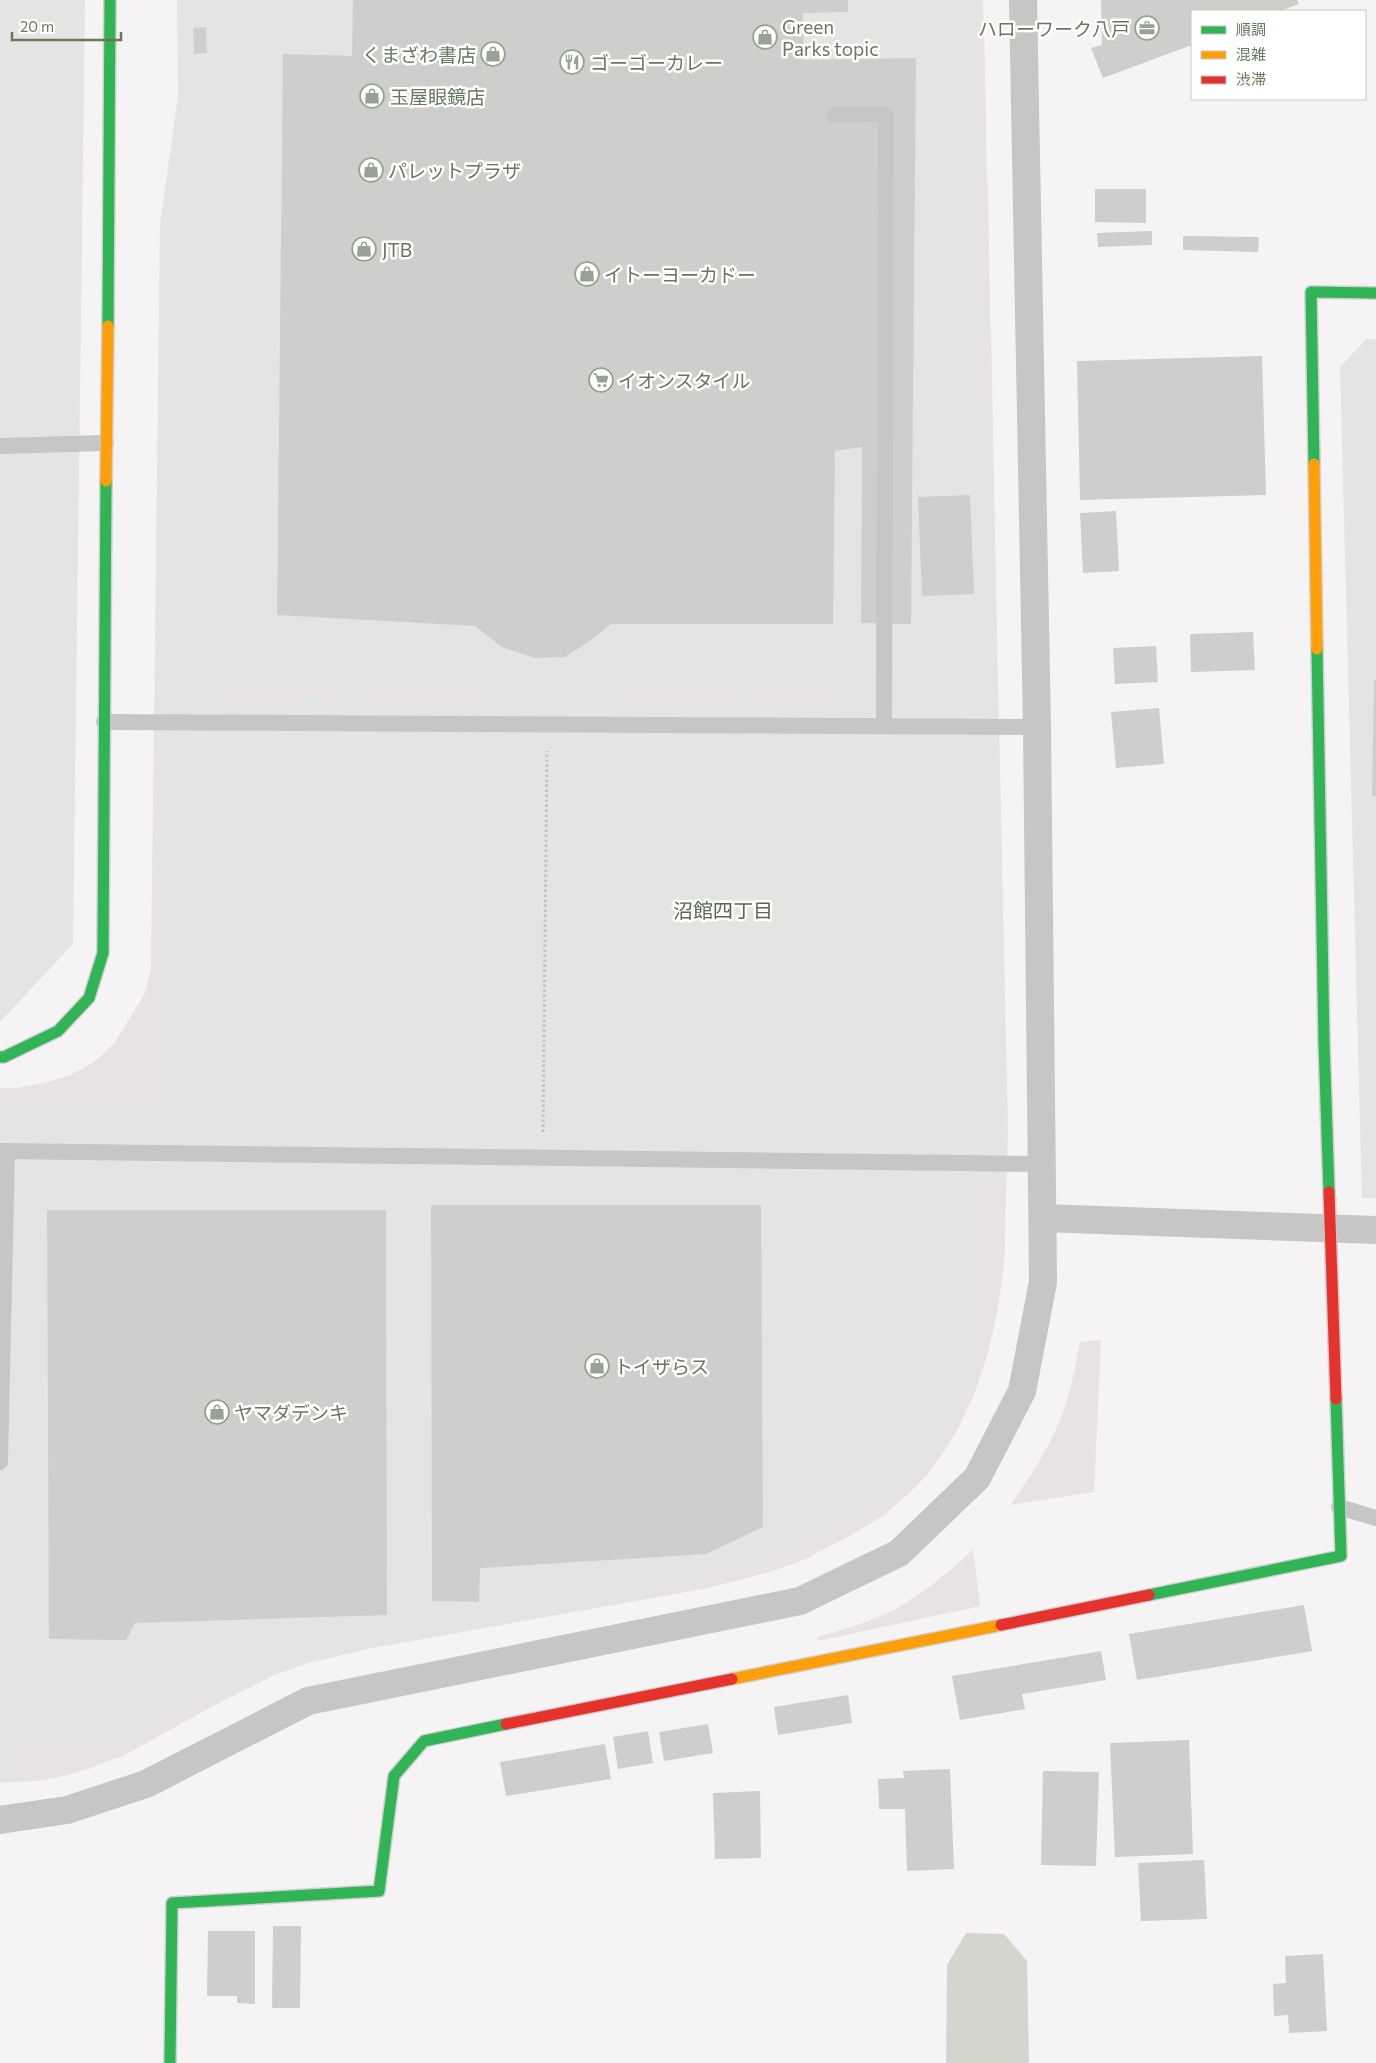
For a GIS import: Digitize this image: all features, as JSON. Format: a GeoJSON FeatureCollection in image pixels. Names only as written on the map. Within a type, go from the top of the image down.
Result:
{"type":"FeatureCollection","features":[{"type":"Feature","properties":{"kind":"street"},"geometry":{"type":"LineString","coordinates":[[0,1057],[4,1057],[58,1031],[89,998],[103,953],[110,0]]}},
{"type":"Feature","properties":{"kind":"street"},"geometry":{"type":"LineString","coordinates":[[0,1820],[67,1810],[146,1784],[308,1701],[800,1601],[899,1553],[977,1478],[1022,1391],[1043,1282],[1044,1218],[1023,0]]}},
{"type":"Feature","properties":{"kind":"street"},"geometry":{"type":"LineString","coordinates":[[170,2063],[172,1903],[379,1891],[394,1776],[424,1741],[1341,1556],[1324,1042],[1311,292],[1376,293]]}},
{"type":"Feature","properties":{"kind":"street"},"geometry":{"type":"LineString","coordinates":[[1044,1218],[1330,1230],[1376,1230]]}},
{"type":"Feature","properties":{"kind":"lane"},"geometry":{"type":"LineString","coordinates":[[834,115],[886,114],[884,726]]}},
{"type":"Feature","properties":{"kind":"lane"},"geometry":{"type":"LineString","coordinates":[[0,446],[106,443]]}},
{"type":"Feature","properties":{"kind":"lane"},"geometry":{"type":"LineString","coordinates":[[104,722],[1036,727]]}},
{"type":"Feature","properties":{"kind":"lane"},"geometry":{"type":"LineString","coordinates":[[0,1462],[3,1151],[1043,1164]]}},
{"type":"Feature","properties":{"kind":"lane"},"geometry":{"type":"LineString","coordinates":[[1339,1507],[1376,1518]]}},
{"type":"Feature","properties":{"kind":"path"},"geometry":{"type":"LineString","coordinates":[[542,1158],[548,725]]}},
{"type":"Feature","properties":{"kind":"shaded area"},"geometry":{"type":"Polygon","coordinates":[[[0,0],[85,0],[73,944],[0,1022],[0,0]]]}},
{"type":"Feature","properties":{"kind":"shaded area"},"geometry":{"type":"Polygon","coordinates":[[[177,0],[983,0],[1008,1130],[1004,1262],[998,1307],[988,1353],[975,1392],[956,1432],[928,1474],[886,1514],[844,1539],[799,1561],[765,1573],[708,1588],[367,1649],[308,1663],[272,1676],[209,1708],[123,1756],[71,1774],[0,1783],[0,1088],[17,1088],[45,1083],[68,1076],[93,1063],[114,1044],[133,1016],[145,993],[151,969],[160,225],[178,96],[177,0]]]}},
{"type":"Feature","properties":{"kind":"shaded area"},"geometry":{"type":"Polygon","coordinates":[[[984,31],[986,126],[975,126],[973,35],[984,31]]]}},
{"type":"Feature","properties":{"kind":"shaded area"},"geometry":{"type":"Polygon","coordinates":[[[988,183],[990,307],[979,309],[976,184],[988,183]]]}},
{"type":"Feature","properties":{"kind":"shaded area"},"geometry":{"type":"Polygon","coordinates":[[[991,326],[997,657],[986,657],[980,327],[991,326]]]}},
{"type":"Feature","properties":{"kind":"shaded area"},"geometry":{"type":"Polygon","coordinates":[[[1366,339],[1376,339],[1376,1198],[1362,1198],[1340,367],[1366,339]]]}},
{"type":"Feature","properties":{"kind":"shaded area"},"geometry":{"type":"Polygon","coordinates":[[[217,687],[337,687],[337,698],[216,696],[217,687]]]}},
{"type":"Feature","properties":{"kind":"shaded area"},"geometry":{"type":"Polygon","coordinates":[[[359,687],[476,689],[476,699],[360,698],[359,687]]]}},
{"type":"Feature","properties":{"kind":"shaded area"},"geometry":{"type":"Polygon","coordinates":[[[832,690],[833,703],[755,703],[754,691],[832,690]]]}},
{"type":"Feature","properties":{"kind":"shaded area"},"geometry":{"type":"Polygon","coordinates":[[[616,691],[735,692],[735,703],[616,702],[616,691]]]}},
{"type":"Feature","properties":{"kind":"shaded area"},"geometry":{"type":"Polygon","coordinates":[[[154,752],[168,752],[166,1102],[0,1101],[0,1088],[17,1088],[45,1083],[68,1076],[93,1063],[114,1044],[145,993],[151,969],[153,936],[154,752]]]}},
{"type":"Feature","properties":{"kind":"shaded area"},"geometry":{"type":"Polygon","coordinates":[[[1005,1184],[1004,1263],[996,1319],[989,1347],[971,1401],[959,1426],[945,1450],[918,1485],[882,1515],[842,1540],[802,1560],[742,1579],[648,1599],[645,1590],[761,1562],[837,1531],[871,1511],[902,1487],[929,1459],[958,1408],[968,1382],[970,1185],[1005,1184]]]}},
{"type":"Feature","properties":{"kind":"shaded area"},"geometry":{"type":"Polygon","coordinates":[[[1101,1340],[1094,1492],[1010,1505],[1051,1441],[1061,1418],[1070,1390],[1080,1342],[1101,1340]]]}},
{"type":"Feature","properties":{"kind":"shaded area"},"geometry":{"type":"Polygon","coordinates":[[[973,1549],[980,1606],[818,1641],[817,1637],[866,1622],[894,1610],[935,1582],[973,1549]]]}},
{"type":"Feature","properties":{"kind":"shaded area"},"geometry":{"type":"Polygon","coordinates":[[[207,1702],[209,1708],[119,1756],[71,1774],[46,1780],[21,1782],[20,1748],[123,1745],[207,1702]]]}},
{"type":"Feature","properties":{"kind":"shaded area"},"geometry":{"type":"Polygon","coordinates":[[[966,1933],[1004,1934],[1027,1961],[1029,2063],[946,2063],[947,1965],[966,1933]]]}},
{"type":"Feature","properties":{"kind":"building"},"geometry":{"type":"Polygon","coordinates":[[[353,0],[848,0],[848,12],[803,13],[804,60],[916,58],[911,624],[861,623],[862,447],[835,451],[833,624],[611,624],[590,641],[565,657],[535,658],[502,647],[475,626],[277,615],[283,54],[352,56],[353,0]]]}},
{"type":"Feature","properties":{"kind":"building","name":"ハローワーク八戸"},"geometry":{"type":"Polygon","coordinates":[[[1101,0],[1297,0],[1299,4],[1283,10],[1191,10],[1191,45],[1103,78],[1091,48],[1102,45],[1101,0]]]}},
{"type":"Feature","properties":{"kind":"building"},"geometry":{"type":"Polygon","coordinates":[[[206,27],[207,53],[194,54],[193,28],[206,27]]]}},
{"type":"Feature","properties":{"kind":"building"},"geometry":{"type":"Polygon","coordinates":[[[1095,189],[1146,189],[1146,223],[1095,222],[1095,189]]]}},
{"type":"Feature","properties":{"kind":"building"},"geometry":{"type":"Polygon","coordinates":[[[1152,231],[1152,245],[1098,247],[1097,233],[1152,231]]]}},
{"type":"Feature","properties":{"kind":"building"},"geometry":{"type":"Polygon","coordinates":[[[1183,236],[1259,237],[1258,252],[1183,250],[1183,236]]]}},
{"type":"Feature","properties":{"kind":"building"},"geometry":{"type":"Polygon","coordinates":[[[1262,356],[1266,495],[1080,500],[1077,361],[1262,356]]]}},
{"type":"Feature","properties":{"kind":"building"},"geometry":{"type":"Polygon","coordinates":[[[970,495],[974,594],[922,596],[918,497],[970,495]]]}},
{"type":"Feature","properties":{"kind":"building"},"geometry":{"type":"Polygon","coordinates":[[[1116,511],[1119,571],[1083,573],[1080,513],[1116,511]]]}},
{"type":"Feature","properties":{"kind":"building"},"geometry":{"type":"Polygon","coordinates":[[[1253,632],[1255,670],[1191,672],[1190,634],[1253,632]]]}},
{"type":"Feature","properties":{"kind":"building"},"geometry":{"type":"Polygon","coordinates":[[[1156,646],[1158,682],[1115,684],[1113,648],[1156,646]]]}},
{"type":"Feature","properties":{"kind":"building"},"geometry":{"type":"Polygon","coordinates":[[[1374,680],[1376,680],[1376,796],[1372,796],[1374,680]]]}},
{"type":"Feature","properties":{"kind":"building"},"geometry":{"type":"Polygon","coordinates":[[[1159,708],[1164,764],[1116,768],[1111,712],[1159,708]]]}},
{"type":"Feature","properties":{"kind":"building","name":"トイザらス"},"geometry":{"type":"Polygon","coordinates":[[[431,1205],[761,1205],[763,1527],[706,1554],[480,1568],[479,1602],[432,1601],[431,1205]]]}},
{"type":"Feature","properties":{"kind":"building","name":"ヤマダデンキ"},"geometry":{"type":"Polygon","coordinates":[[[47,1210],[386,1210],[387,1615],[135,1623],[126,1640],[49,1639],[47,1210]]]}},
{"type":"Feature","properties":{"kind":"building"},"geometry":{"type":"Polygon","coordinates":[[[1304,1605],[1312,1651],[1137,1680],[1129,1634],[1304,1605]]]}},
{"type":"Feature","properties":{"kind":"building"},"geometry":{"type":"Polygon","coordinates":[[[1101,1651],[1106,1680],[1022,1694],[1025,1709],[960,1720],[952,1676],[1101,1651]]]}},
{"type":"Feature","properties":{"kind":"building"},"geometry":{"type":"Polygon","coordinates":[[[848,1695],[852,1723],[778,1735],[774,1707],[848,1695]]]}},
{"type":"Feature","properties":{"kind":"building"},"geometry":{"type":"Polygon","coordinates":[[[708,1724],[713,1753],[664,1761],[659,1732],[708,1724]]]}},
{"type":"Feature","properties":{"kind":"building"},"geometry":{"type":"Polygon","coordinates":[[[648,1731],[653,1763],[618,1769],[613,1737],[648,1731]]]}},
{"type":"Feature","properties":{"kind":"building"},"geometry":{"type":"Polygon","coordinates":[[[1189,1740],[1193,1854],[1115,1857],[1110,1743],[1189,1740]]]}},
{"type":"Feature","properties":{"kind":"building"},"geometry":{"type":"Polygon","coordinates":[[[605,1744],[611,1779],[506,1796],[500,1762],[605,1744]]]}},
{"type":"Feature","properties":{"kind":"building"},"geometry":{"type":"Polygon","coordinates":[[[950,1769],[954,1869],[907,1871],[905,1809],[879,1809],[878,1779],[904,1778],[903,1771],[950,1769]]]}},
{"type":"Feature","properties":{"kind":"building"},"geometry":{"type":"Polygon","coordinates":[[[1043,1771],[1099,1772],[1096,1866],[1041,1865],[1043,1771]]]}},
{"type":"Feature","properties":{"kind":"building"},"geometry":{"type":"Polygon","coordinates":[[[760,1791],[761,1858],[715,1859],[713,1793],[760,1791]]]}},
{"type":"Feature","properties":{"kind":"building"},"geometry":{"type":"Polygon","coordinates":[[[1204,1860],[1207,1919],[1141,1921],[1138,1863],[1204,1860]]]}},
{"type":"Feature","properties":{"kind":"building"},"geometry":{"type":"Polygon","coordinates":[[[273,1926],[301,1926],[300,2008],[272,2008],[273,1926]]]}},
{"type":"Feature","properties":{"kind":"building"},"geometry":{"type":"Polygon","coordinates":[[[208,1931],[255,1931],[255,2004],[237,2003],[237,1996],[207,1996],[208,1931]]]}},
{"type":"Feature","properties":{"kind":"building"},"geometry":{"type":"Polygon","coordinates":[[[1323,1954],[1327,2031],[1289,2033],[1288,2015],[1274,2016],[1273,1984],[1286,1983],[1285,1956],[1323,1954]]]}},
{"type":"Feature","properties":{"kind":"traffic: fast"},"geometry":{"type":"LineString","coordinates":[[108,326],[110,0]]}},
{"type":"Feature","properties":{"kind":"traffic: fast"},"geometry":{"type":"LineString","coordinates":[[1314,464],[1311,292],[1376,293]]}},
{"type":"Feature","properties":{"kind":"traffic: fast"},"geometry":{"type":"LineString","coordinates":[[0,1057],[4,1057],[58,1031],[89,998],[103,953],[106,481]]}},
{"type":"Feature","properties":{"kind":"traffic: fast"},"geometry":{"type":"LineString","coordinates":[[1317,649],[1324,1042],[1329,1192]]}},
{"type":"Feature","properties":{"kind":"traffic: fast"},"geometry":{"type":"LineString","coordinates":[[1149,1595],[1341,1556],[1336,1399]]}},
{"type":"Feature","properties":{"kind":"traffic: fast"},"geometry":{"type":"LineString","coordinates":[[170,2063],[172,1903],[379,1891],[394,1776],[424,1741],[506,1724]]}},
{"type":"Feature","properties":{"kind":"traffic: slow"},"geometry":{"type":"LineString","coordinates":[[106,481],[108,326]]}},
{"type":"Feature","properties":{"kind":"traffic: slow"},"geometry":{"type":"LineString","coordinates":[[1314,464],[1317,649]]}},
{"type":"Feature","properties":{"kind":"traffic: slow"},"geometry":{"type":"LineString","coordinates":[[732,1679],[1001,1625]]}},
{"type":"Feature","properties":{"kind":"traffic: jam"},"geometry":{"type":"LineString","coordinates":[[1329,1192],[1336,1399]]}},
{"type":"Feature","properties":{"kind":"traffic: jam"},"geometry":{"type":"LineString","coordinates":[[1001,1625],[1149,1595]]}},
{"type":"Feature","properties":{"kind":"traffic: jam"},"geometry":{"type":"LineString","coordinates":[[506,1724],[732,1679]]}},
{"type":"Feature","properties":{"kind":"place","name":"ハローワーク八戸"},"geometry":{"type":"Point","coordinates":[1147,28]}},
{"type":"Feature","properties":{"kind":"place","name":"Green Parks topic"},"geometry":{"type":"Point","coordinates":[765,37]}},
{"type":"Feature","properties":{"kind":"place","name":"くまざわ書店"},"geometry":{"type":"Point","coordinates":[493,54]}},
{"type":"Feature","properties":{"kind":"place","name":"ゴーゴーカレー"},"geometry":{"type":"Point","coordinates":[572,62]}},
{"type":"Feature","properties":{"kind":"place","name":"玉屋眼鏡店"},"geometry":{"type":"Point","coordinates":[372,96]}},
{"type":"Feature","properties":{"kind":"place","name":"パレットプラザ"},"geometry":{"type":"Point","coordinates":[371,170]}},
{"type":"Feature","properties":{"kind":"place","name":"JTB"},"geometry":{"type":"Point","coordinates":[364,249]}},
{"type":"Feature","properties":{"kind":"place","name":"イトーヨーカドー"},"geometry":{"type":"Point","coordinates":[587,274]}},
{"type":"Feature","properties":{"kind":"place","name":"イオンスタイル"},"geometry":{"type":"Point","coordinates":[601,380]}},
{"type":"Feature","properties":{"kind":"place","name":"トイザらス"},"geometry":{"type":"Point","coordinates":[597,1366]}},
{"type":"Feature","properties":{"kind":"place","name":"ヤマダデンキ"},"geometry":{"type":"Point","coordinates":[217,1412]}},
{"type":"Feature","properties":{"kind":"district","name":"沼館四丁目"},"geometry":{"type":"Point","coordinates":[723,910]}}]}
